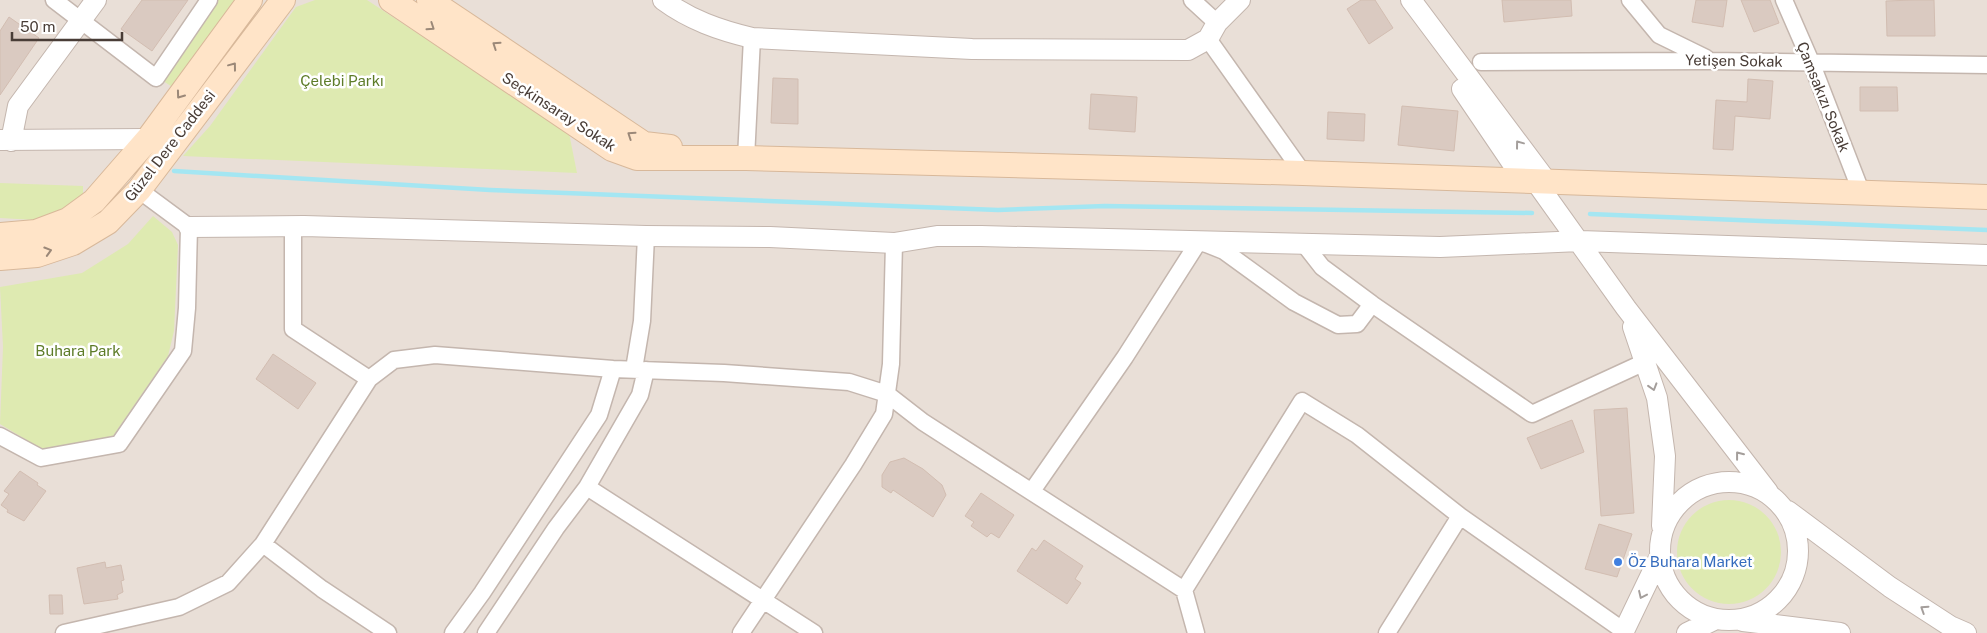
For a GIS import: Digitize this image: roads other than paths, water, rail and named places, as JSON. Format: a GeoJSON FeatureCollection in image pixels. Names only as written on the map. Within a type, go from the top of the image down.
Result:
{"type":"FeatureCollection","features":[{"type":"Feature","properties":{"kind":"main road","name":"Güzel Dere Caddesi"},"geometry":{"type":"LineString","coordinates":[[0,235],[36,232],[68,220],[94,201],[148,139],[250,0]]}},
{"type":"Feature","properties":{"kind":"main road","name":"Seçkinsaray Sokak"},"geometry":{"type":"LineString","coordinates":[[391,0],[612,149],[637,158],[746,158]]}},
{"type":"Feature","properties":{"kind":"main road","name":"Seçkinsaray Sokak"},"geometry":{"type":"LineString","coordinates":[[429,0],[644,144],[746,158]]}},
{"type":"Feature","properties":{"kind":"main road","name":"Güzel Dere Caddesi"},"geometry":{"type":"LineString","coordinates":[[0,258],[37,255],[73,244],[108,222],[139,190],[283,2]]}},
{"type":"Feature","properties":{"kind":"main road"},"geometry":{"type":"LineString","coordinates":[[746,158],[1303,173],[1987,197]]}},
{"type":"Feature","properties":{"kind":"street"},"geometry":{"type":"LineString","coordinates":[[54,0],[156,78],[209,0]]}},
{"type":"Feature","properties":{"kind":"street"},"geometry":{"type":"LineString","coordinates":[[96,0],[18,106],[5,141],[148,139]]}},
{"type":"Feature","properties":{"kind":"street"},"geometry":{"type":"LineString","coordinates":[[662,0],[680,13],[720,30],[752,38],[972,49],[1188,50],[1213,31],[1240,0]]}},
{"type":"Feature","properties":{"kind":"street"},"geometry":{"type":"LineString","coordinates":[[1192,0],[1303,173]]}},
{"type":"Feature","properties":{"kind":"street"},"geometry":{"type":"LineString","coordinates":[[1399,0],[1580,241],[1626,308],[1769,493],[1785,509],[1890,587],[1950,626],[1966,633]]}},
{"type":"Feature","properties":{"kind":"street"},"geometry":{"type":"LineString","coordinates":[[1411,0],[1536,182]]}},
{"type":"Feature","properties":{"kind":"street"},"geometry":{"type":"LineString","coordinates":[[1630,0],[1658,35],[1710,61]]}},
{"type":"Feature","properties":{"kind":"street","name":"Çamsakızı Sokak"},"geometry":{"type":"LineString","coordinates":[[1784,0],[1811,62],[1862,194]]}},
{"type":"Feature","properties":{"kind":"street"},"geometry":{"type":"LineString","coordinates":[[746,158],[752,38]]}},
{"type":"Feature","properties":{"kind":"street","name":"Yetişen Sokak"},"geometry":{"type":"LineString","coordinates":[[1481,62],[1710,61],[1987,66]]}},
{"type":"Feature","properties":{"kind":"street"},"geometry":{"type":"LineString","coordinates":[[139,190],[189,227],[293,226],[646,236],[770,237],[894,243],[946,236],[1440,247],[1580,241],[1987,255]]}},
{"type":"Feature","properties":{"kind":"street"},"geometry":{"type":"LineString","coordinates":[[293,226],[293,329],[369,379]]}},
{"type":"Feature","properties":{"kind":"street"},"geometry":{"type":"LineString","coordinates":[[3,442],[41,458],[119,444],[183,351],[187,308],[189,227]]}},
{"type":"Feature","properties":{"kind":"street"},"geometry":{"type":"LineString","coordinates":[[486,633],[556,528],[586,487],[640,395],[646,236]]}},
{"type":"Feature","properties":{"kind":"street"},"geometry":{"type":"LineString","coordinates":[[1199,241],[1224,251],[1294,302],[1338,325],[1357,324],[1372,304]]}},
{"type":"Feature","properties":{"kind":"street"},"geometry":{"type":"LineString","coordinates":[[1032,491],[1125,357],[1199,241]]}},
{"type":"Feature","properties":{"kind":"street"},"geometry":{"type":"LineString","coordinates":[[741,633],[853,465],[884,414],[891,364],[894,243]]}},
{"type":"Feature","properties":{"kind":"street"},"geometry":{"type":"LineString","coordinates":[[1304,244],[1322,267],[1372,304],[1532,414],[1645,362]]}},
{"type":"Feature","properties":{"kind":"street"},"geometry":{"type":"LineString","coordinates":[[1626,308],[1657,398],[1665,456],[1660,556],[1665,578],[1677,597],[1694,611],[1716,619],[1739,620],[1840,633]]}},
{"type":"Feature","properties":{"kind":"street"},"geometry":{"type":"LineString","coordinates":[[64,633],[180,607],[228,583],[263,544],[369,379],[394,360],[435,356],[613,369],[724,373],[849,382],[887,394],[923,422],[1184,590],[1196,633]]}},
{"type":"Feature","properties":{"kind":"street"},"geometry":{"type":"LineString","coordinates":[[453,633],[482,593],[599,415],[613,369]]}},
{"type":"Feature","properties":{"kind":"street"},"geometry":{"type":"LineString","coordinates":[[1184,590],[1302,401],[1357,436],[1460,516],[1624,632],[1660,556]]}},
{"type":"Feature","properties":{"kind":"street"},"geometry":{"type":"LineString","coordinates":[[1662,533],[1671,512],[1683,498],[1698,488],[1716,482],[1734,481],[1752,485],[1769,493]]}},
{"type":"Feature","properties":{"kind":"street"},"geometry":{"type":"LineString","coordinates":[[586,487],[814,633]]}},
{"type":"Feature","properties":{"kind":"street"},"geometry":{"type":"LineString","coordinates":[[1739,620],[1762,613],[1781,599],[1794,579],[1800,555],[1797,532],[1785,509]]}},
{"type":"Feature","properties":{"kind":"street"},"geometry":{"type":"LineString","coordinates":[[1387,633],[1460,516]]}},
{"type":"Feature","properties":{"kind":"street"},"geometry":{"type":"LineString","coordinates":[[263,544],[322,589],[388,633]]}},
{"type":"Feature","properties":{"kind":"street"},"geometry":{"type":"LineString","coordinates":[[1687,633],[1716,619]]}},
{"type":"Feature","properties":{"kind":"waterway"},"geometry":{"type":"LineString","coordinates":[[174,171],[490,190],[998,210],[1105,206],[1532,213]]}},
{"type":"Feature","properties":{"kind":"waterway"},"geometry":{"type":"LineString","coordinates":[[1590,214],[1987,230]]}},
{"type":"Feature","properties":{"kind":"place","name":"Öz Buhara Market"},"geometry":{"type":"Point","coordinates":[1618,562]}},
{"type":"Feature","properties":{"kind":"park label","name":"Çelebi Parkı"},"geometry":{"type":"Point","coordinates":[342,81]}},
{"type":"Feature","properties":{"kind":"park label","name":"Buhara Park"},"geometry":{"type":"Point","coordinates":[78,351]}}]}
